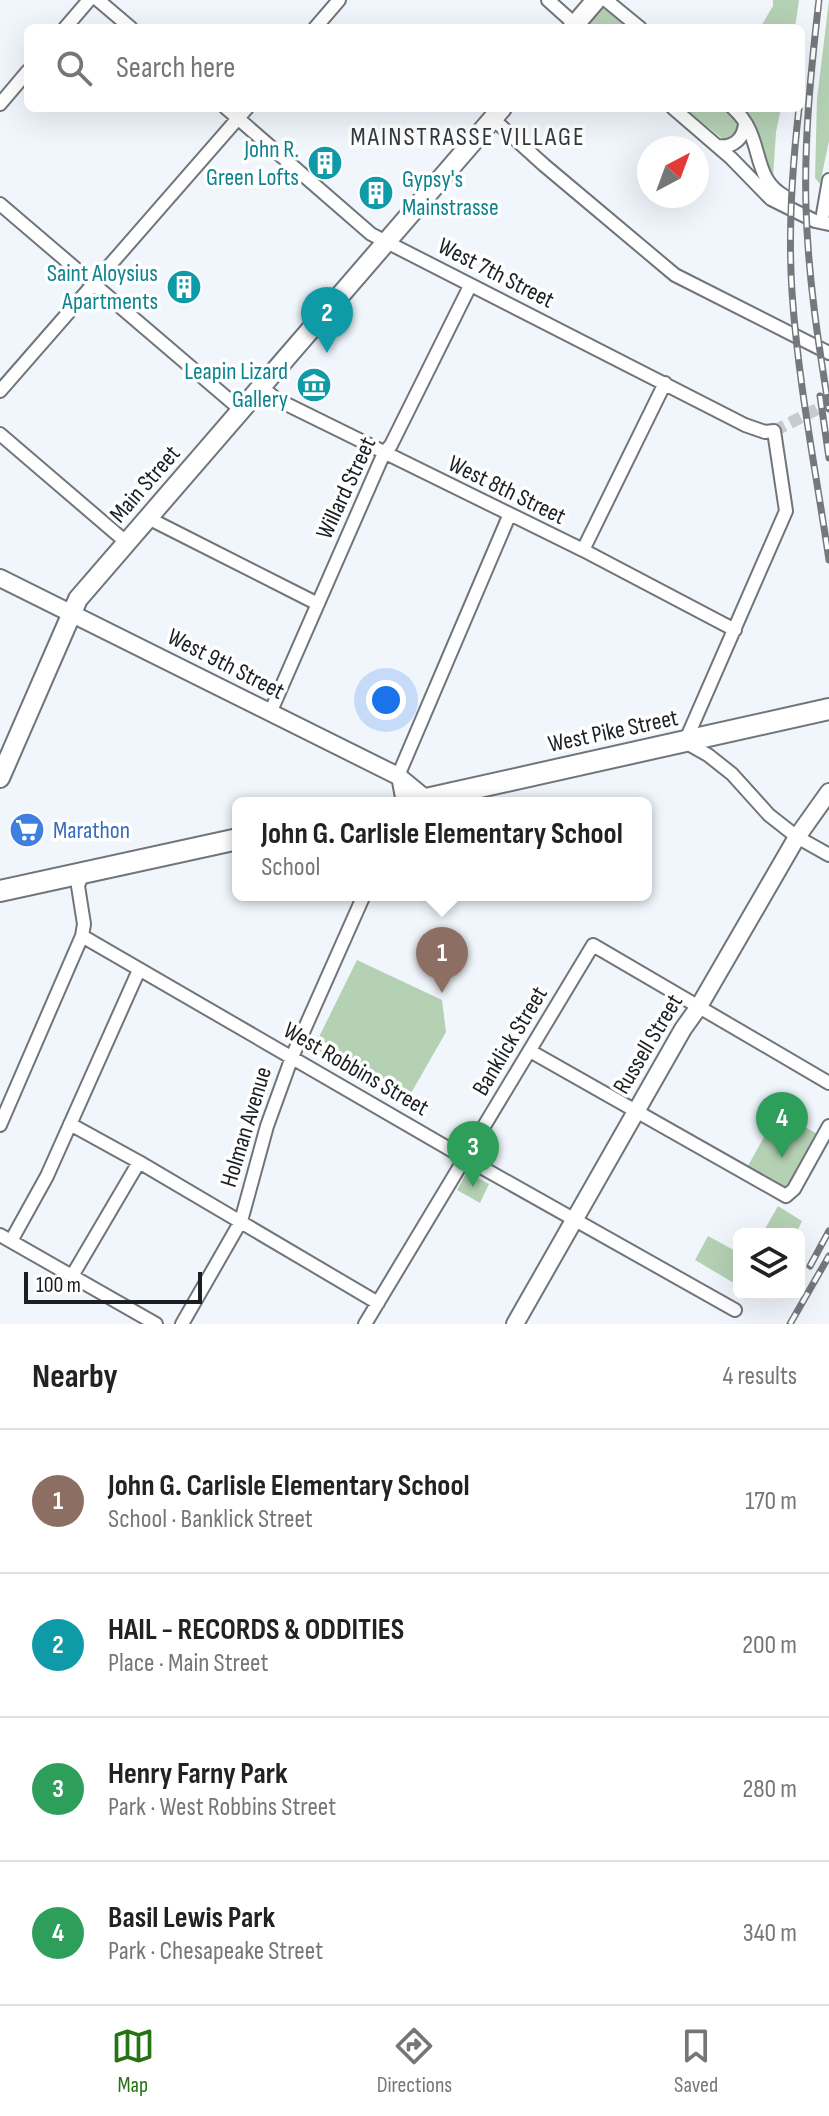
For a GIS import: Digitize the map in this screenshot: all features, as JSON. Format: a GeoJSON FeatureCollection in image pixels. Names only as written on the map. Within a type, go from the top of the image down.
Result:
{"type":"FeatureCollection","features":[{"type":"Feature","properties":{"kind":"main road"},"geometry":{"type":"LineString","coordinates":[[577,24],[596,0]]}},
{"type":"Feature","properties":{"kind":"main road","name":"Main Street"},"geometry":{"type":"LineString","coordinates":[[0,778],[78,599],[498,113]]}},
{"type":"Feature","properties":{"kind":"main road","name":"West Pike Street"},"geometry":{"type":"LineString","coordinates":[[436,797],[829,709]]}},
{"type":"Feature","properties":{"kind":"main road"},"geometry":{"type":"LineString","coordinates":[[0,891],[232,840]]}},
{"type":"Feature","properties":{"kind":"street"},"geometry":{"type":"LineString","coordinates":[[68,24],[89,0]]}},
{"type":"Feature","properties":{"kind":"street"},"geometry":{"type":"LineString","coordinates":[[98,0],[126,24]]}},
{"type":"Feature","properties":{"kind":"street"},"geometry":{"type":"LineString","coordinates":[[318,24],[339,0]]}},
{"type":"Feature","properties":{"kind":"street"},"geometry":{"type":"LineString","coordinates":[[548,0],[572,24]]}},
{"type":"Feature","properties":{"kind":"street"},"geometry":{"type":"LineString","coordinates":[[606,0],[635,24]]}},
{"type":"Feature","properties":{"kind":"street"},"geometry":{"type":"LineString","coordinates":[[0,104],[24,76]]}},
{"type":"Feature","properties":{"kind":"street","name":"West 7th Street"},"geometry":{"type":"LineString","coordinates":[[230,112],[371,234],[745,425],[765,432],[774,431],[786,511],[735,630]]}},
{"type":"Feature","properties":{"kind":"street"},"geometry":{"type":"LineString","coordinates":[[0,391],[244,112]]}},
{"type":"Feature","properties":{"kind":"street"},"geometry":{"type":"LineString","coordinates":[[678,112],[718,146],[771,199],[815,221],[825,222]]}},
{"type":"Feature","properties":{"kind":"street"},"geometry":{"type":"LineString","coordinates":[[736,112],[756,141],[769,186],[815,212],[825,222]]}},
{"type":"Feature","properties":{"kind":"street"},"geometry":{"type":"LineString","coordinates":[[498,113],[544,165],[675,275],[829,353]]}},
{"type":"Feature","properties":{"kind":"street"},"geometry":{"type":"LineString","coordinates":[[718,146],[729,146],[737,141],[744,133],[745,123]]}},
{"type":"Feature","properties":{"kind":"street"},"geometry":{"type":"LineString","coordinates":[[825,222],[829,180]]}},
{"type":"Feature","properties":{"kind":"street"},"geometry":{"type":"LineString","coordinates":[[2,211],[241,410]]}},
{"type":"Feature","properties":{"kind":"street","name":"Willard Street"},"geometry":{"type":"LineString","coordinates":[[270,713],[384,453],[391,445],[470,286]]}},
{"type":"Feature","properties":{"kind":"street"},"geometry":{"type":"LineString","coordinates":[[583,550],[665,383]]}},
{"type":"Feature","properties":{"kind":"street","name":"West 8th Street"},"geometry":{"type":"LineString","coordinates":[[261,387],[278,400],[583,550],[735,630]]}},
{"type":"Feature","properties":{"kind":"street"},"geometry":{"type":"LineString","coordinates":[[0,434],[126,542]]}},
{"type":"Feature","properties":{"kind":"street"},"geometry":{"type":"LineString","coordinates":[[410,797],[398,776],[509,516]]}},
{"type":"Feature","properties":{"kind":"street"},"geometry":{"type":"LineString","coordinates":[[148,518],[318,604]]}},
{"type":"Feature","properties":{"kind":"street","name":"West 9th Street"},"geometry":{"type":"LineString","coordinates":[[0,578],[398,776],[410,797]]}},
{"type":"Feature","properties":{"kind":"street"},"geometry":{"type":"LineString","coordinates":[[735,630],[685,742],[732,774],[769,815],[797,837],[829,855]]}},
{"type":"Feature","properties":{"kind":"street","name":"Russell Street"},"geometry":{"type":"LineString","coordinates":[[515,1324],[683,1029],[797,837],[829,792]]}},
{"type":"Feature","properties":{"kind":"street"},"geometry":{"type":"LineString","coordinates":[[0,1125],[82,936],[84,924],[78,886],[83,872]]}},
{"type":"Feature","properties":{"kind":"street","name":"Holman Avenue"},"geometry":{"type":"LineString","coordinates":[[182,1324],[241,1221],[267,1126],[292,1057],[361,901]]}},
{"type":"Feature","properties":{"kind":"street","name":"West Robbins Street"},"geometry":{"type":"LineString","coordinates":[[82,936],[735,1310]]}},
{"type":"Feature","properties":{"kind":"street","name":"Banklick Street"},"geometry":{"type":"LineString","coordinates":[[365,1324],[593,945],[698,1008]]}},
{"type":"Feature","properties":{"kind":"street"},"geometry":{"type":"LineString","coordinates":[[139,970],[47,1176],[5,1238],[156,1324]]}},
{"type":"Feature","properties":{"kind":"street"},"geometry":{"type":"LineString","coordinates":[[698,1008],[829,1083]]}},
{"type":"Feature","properties":{"kind":"street"},"geometry":{"type":"LineString","coordinates":[[530,1051],[786,1196],[794,1189],[829,1126]]}},
{"type":"Feature","properties":{"kind":"street"},"geometry":{"type":"LineString","coordinates":[[70,1124],[378,1303]]}},
{"type":"Feature","properties":{"kind":"street"},"geometry":{"type":"LineString","coordinates":[[72,1276],[139,1162]]}},
{"type":"Feature","properties":{"kind":"green space"},"geometry":{"type":"Polygon","coordinates":[[[773,0],[799,0],[796,24],[762,24],[773,6],[773,0]]]}},
{"type":"Feature","properties":{"kind":"green space"},"geometry":{"type":"Polygon","coordinates":[[[829,0],[829,141],[820,184],[815,178],[817,99],[829,0]]]}},
{"type":"Feature","properties":{"kind":"green space"},"geometry":{"type":"Polygon","coordinates":[[[605,7],[626,24],[588,24],[605,7]]]}},
{"type":"Feature","properties":{"kind":"green space"},"geometry":{"type":"Polygon","coordinates":[[[689,112],[729,112],[738,121],[738,131],[730,139],[724,140],[689,112]]]}},
{"type":"Feature","properties":{"kind":"green space"},"geometry":{"type":"Polygon","coordinates":[[[745,112],[780,112],[773,178],[765,172],[754,124],[745,112]]]}},
{"type":"Feature","properties":{"kind":"green space"},"geometry":{"type":"Polygon","coordinates":[[[357,960],[442,1000],[446,1032],[410,1095],[400,1097],[318,1053],[315,1045],[357,960]]]}},
{"type":"Feature","properties":{"kind":"green space"},"geometry":{"type":"Polygon","coordinates":[[[778,1112],[823,1137],[786,1196],[744,1173],[778,1112]]]}},
{"type":"Feature","properties":{"kind":"green space"},"geometry":{"type":"Polygon","coordinates":[[[467,1172],[489,1184],[480,1203],[457,1190],[467,1172]]]}},
{"type":"Feature","properties":{"kind":"green space"},"geometry":{"type":"Polygon","coordinates":[[[778,1206],[802,1221],[799,1228],[765,1228],[778,1206]]]}},
{"type":"Feature","properties":{"kind":"green space"},"geometry":{"type":"Polygon","coordinates":[[[708,1236],[733,1250],[733,1282],[695,1260],[708,1236]]]}},
{"type":"Feature","properties":{"kind":"tunnel"},"geometry":{"type":"LineString","coordinates":[[774,431],[829,403]]}},
{"type":"Feature","properties":{"kind":"railway"},"geometry":{"type":"LineString","coordinates":[[819,0],[807,130],[806,208],[814,308],[829,409]]}},
{"type":"Feature","properties":{"kind":"railway"},"geometry":{"type":"LineString","coordinates":[[799,112],[791,200],[792,292],[803,393],[829,560]]}},
{"type":"Feature","properties":{"kind":"railway"},"geometry":{"type":"LineString","coordinates":[[820,396],[829,458]]}},
{"type":"Feature","properties":{"kind":"railway"},"geometry":{"type":"LineString","coordinates":[[810,1266],[829,1231]]}},
{"type":"Feature","properties":{"kind":"railway"},"geometry":{"type":"LineString","coordinates":[[790,1324],[829,1256]]}},
{"type":"Feature","properties":{"kind":"place","name":"John R. Green Lofts"},"geometry":{"type":"Point","coordinates":[325,163]}},
{"type":"Feature","properties":{"kind":"place","name":"Gypsy's Mainstrasse"},"geometry":{"type":"Point","coordinates":[376,193]}},
{"type":"Feature","properties":{"kind":"place","name":"Saint Aloysius Apartments"},"geometry":{"type":"Point","coordinates":[184,287]}},
{"type":"Feature","properties":{"kind":"place","name":"HAIL - RECORDS & ODDITIES"},"geometry":{"type":"Point","coordinates":[327,353]}},
{"type":"Feature","properties":{"kind":"place","name":"Leapin Lizard Gallery"},"geometry":{"type":"Point","coordinates":[314,385]}},
{"type":"Feature","properties":{"kind":"place","name":"Marathon"},"geometry":{"type":"Point","coordinates":[27,830]}},
{"type":"Feature","properties":{"kind":"place","name":"John G. Carlisle Elementary School"},"geometry":{"type":"Point","coordinates":[442,993]}},
{"type":"Feature","properties":{"kind":"place","name":"Basil Lewis Park"},"geometry":{"type":"Point","coordinates":[782,1158]}},
{"type":"Feature","properties":{"kind":"place","name":"Henry Farny Park"},"geometry":{"type":"Point","coordinates":[473,1187]}},
{"type":"Feature","properties":{"kind":"district","name":"MAINSTRASSE VILLAGE"},"geometry":{"type":"Point","coordinates":[468,137]}}]}
